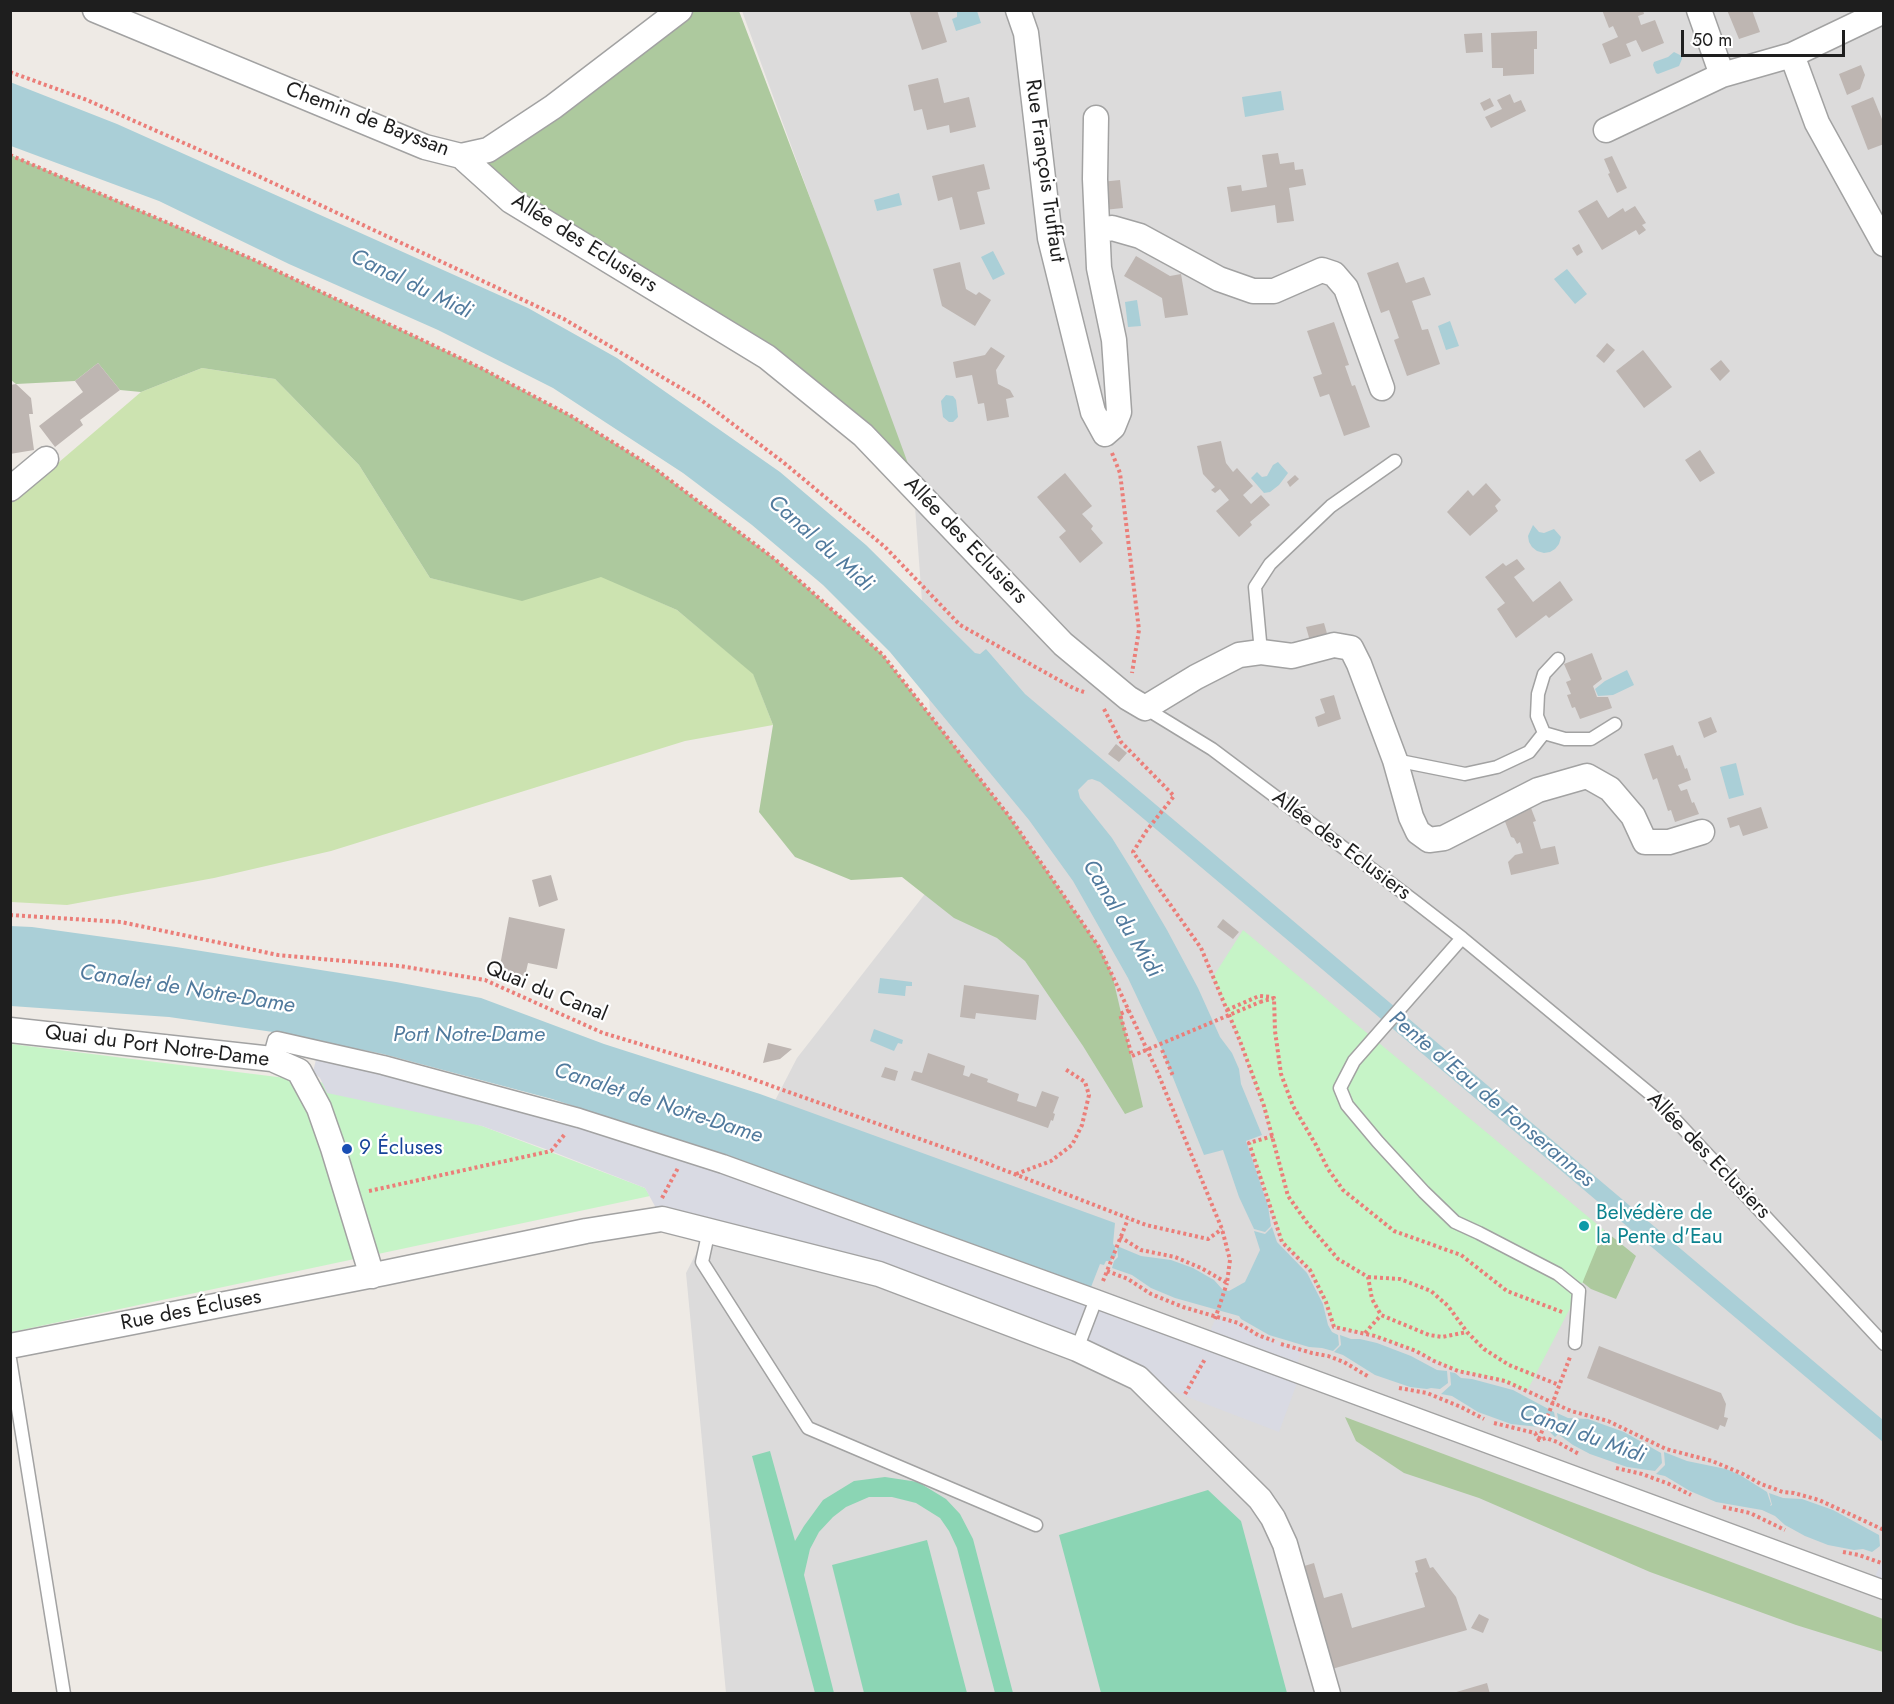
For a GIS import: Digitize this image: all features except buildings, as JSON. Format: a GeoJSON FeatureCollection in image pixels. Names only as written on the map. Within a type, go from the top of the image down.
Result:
{"type":"FeatureCollection","features":[{"type":"Feature","properties":{"kind":"street","name":"Chemin de Bayssan"},"geometry":{"type":"LineString","coordinates":[[95,10],[425,147],[461,156],[488,150],[553,107],[680,10]]}},
{"type":"Feature","properties":{"kind":"street","name":"Rue François Truffaut"},"geometry":{"type":"LineString","coordinates":[[1018,10],[1026,33],[1050,238],[1093,412],[1105,434],[1113,427],[1119,412],[1114,340],[1099,268],[1095,179],[1096,118]]}},
{"type":"Feature","properties":{"kind":"street"},"geometry":{"type":"LineString","coordinates":[[1699,10],[1722,75]]}},
{"type":"Feature","properties":{"kind":"street"},"geometry":{"type":"LineString","coordinates":[[1606,130],[1722,75],[1792,55],[1884,11]]}},
{"type":"Feature","properties":{"kind":"street"},"geometry":{"type":"LineString","coordinates":[[1792,55],[1817,123],[1884,244]]}},
{"type":"Feature","properties":{"kind":"street","name":"Allée des Eclusiers"},"geometry":{"type":"LineString","coordinates":[[461,156],[511,201],[767,357],[863,435],[1063,644],[1137,703]]}},
{"type":"Feature","properties":{"kind":"street"},"geometry":{"type":"LineString","coordinates":[[1098,231],[1112,228],[1140,236],[1219,279],[1253,291],[1274,291],[1322,270],[1334,273],[1346,288],[1382,388]]}},
{"type":"Feature","properties":{"kind":"street"},"geometry":{"type":"LineString","coordinates":[[10,489],[46,459]]}},
{"type":"Feature","properties":{"kind":"street"},"geometry":{"type":"LineString","coordinates":[[1137,703],[1239,655],[1261,652],[1292,656],[1334,645],[1350,648],[1359,664],[1395,760],[1411,817],[1418,832],[1429,840],[1444,838],[1538,790],[1587,776],[1610,789],[1633,816],[1645,842],[1669,842],[1702,831]]}},
{"type":"Feature","properties":{"kind":"street","name":"Quai du Port Notre-Dame"},"geometry":{"type":"LineString","coordinates":[[10,1030],[272,1059],[299,1071],[319,1108],[372,1276]]}},
{"type":"Feature","properties":{"kind":"street"},"geometry":{"type":"LineString","coordinates":[[272,1059],[277,1041],[382,1065],[579,1118],[685,1152],[1214,1342],[1884,1590]]}},
{"type":"Feature","properties":{"kind":"street","name":"Rue des Écluses"},"geometry":{"type":"LineString","coordinates":[[10,1346],[662,1219],[879,1274],[1077,1349],[1138,1378],[1260,1498],[1273,1518],[1285,1544],[1328,1694]]}},
{"type":"Feature","properties":{"kind":"lane"},"geometry":{"type":"LineString","coordinates":[[1261,652],[1255,587],[1270,564],[1331,506],[1395,462]]}},
{"type":"Feature","properties":{"kind":"lane"},"geometry":{"type":"LineString","coordinates":[[1544,733],[1537,716],[1538,694],[1544,674],[1558,659]]}},
{"type":"Feature","properties":{"kind":"lane","name":"Allée des Eclusiers"},"geometry":{"type":"LineString","coordinates":[[1137,703],[1212,749],[1462,938],[1654,1097],[1884,1344]]}},
{"type":"Feature","properties":{"kind":"lane"},"geometry":{"type":"LineString","coordinates":[[1544,733],[1565,739],[1591,739],[1615,724]]}},
{"type":"Feature","properties":{"kind":"lane"},"geometry":{"type":"LineString","coordinates":[[1395,760],[1465,774],[1497,767],[1529,752],[1544,733]]}},
{"type":"Feature","properties":{"kind":"lane"},"geometry":{"type":"LineString","coordinates":[[1462,938],[1354,1061],[1340,1088],[1347,1106],[1424,1192],[1455,1222],[1558,1274],[1579,1292],[1575,1343]]}},
{"type":"Feature","properties":{"kind":"lane"},"geometry":{"type":"LineString","coordinates":[[709,1230],[702,1262],[808,1428],[1036,1525]]}},
{"type":"Feature","properties":{"kind":"lane"},"geometry":{"type":"LineString","coordinates":[[1077,1349],[1096,1299]]}},
{"type":"Feature","properties":{"kind":"lane"},"geometry":{"type":"LineString","coordinates":[[10,1359],[64,1694]]}},
{"type":"Feature","properties":{"kind":"path"},"geometry":{"type":"LineString","coordinates":[[10,72],[98,104],[564,319],[701,400],[783,462],[885,547],[960,624],[1075,689],[1086,692]]}},
{"type":"Feature","properties":{"kind":"path"},"geometry":{"type":"LineString","coordinates":[[10,155],[252,259],[481,368],[571,416],[654,468],[776,560],[882,654],[1009,816],[1100,947],[1157,1071],[1222,1229],[1230,1260],[1227,1283],[1216,1317]]}},
{"type":"Feature","properties":{"kind":"path"},"geometry":{"type":"LineString","coordinates":[[1105,434],[1120,473],[1139,630],[1137,703]]}},
{"type":"Feature","properties":{"kind":"path"},"geometry":{"type":"LineString","coordinates":[[1102,705],[1121,742],[1174,796],[1133,852],[1201,948],[1248,1063],[1273,1136],[1288,1196],[1338,1259],[1368,1277],[1400,1279],[1431,1291],[1448,1306],[1467,1332],[1484,1349],[1509,1365],[1559,1385]]}},
{"type":"Feature","properties":{"kind":"path","name":"Quai du Canal"},"geometry":{"type":"LineString","coordinates":[[10,915],[121,922],[278,956],[400,966],[485,980],[603,1033],[730,1071],[962,1154],[1128,1219],[1208,1239],[1222,1229]]}},
{"type":"Feature","properties":{"kind":"path"},"geometry":{"type":"LineString","coordinates":[[1227,1010],[1258,996],[1274,998]]}},
{"type":"Feature","properties":{"kind":"path"},"geometry":{"type":"LineString","coordinates":[[1129,1010],[1120,1014],[1132,1056],[1274,998]]}},
{"type":"Feature","properties":{"kind":"path"},"geometry":{"type":"LineString","coordinates":[[1274,998],[1275,1031],[1281,1074],[1293,1106],[1328,1169],[1343,1190],[1394,1231],[1461,1255],[1507,1291],[1576,1317]]}},
{"type":"Feature","properties":{"kind":"path"},"geometry":{"type":"LineString","coordinates":[[1162,1050],[1173,1076]]}},
{"type":"Feature","properties":{"kind":"path"},"geometry":{"type":"LineString","coordinates":[[1015,1175],[1051,1161],[1072,1145],[1082,1125],[1089,1095],[1085,1082],[1065,1069]]}},
{"type":"Feature","properties":{"kind":"path"},"geometry":{"type":"LineString","coordinates":[[360,1193],[551,1151],[579,1118]]}},
{"type":"Feature","properties":{"kind":"path"},"geometry":{"type":"LineString","coordinates":[[1273,1136],[1249,1143],[1282,1242],[1310,1270],[1326,1302],[1334,1327],[1416,1351],[1458,1371],[1505,1381],[1571,1412],[1608,1421],[1666,1449],[1712,1461],[1783,1492],[1819,1500],[1884,1530]]}},
{"type":"Feature","properties":{"kind":"path"},"geometry":{"type":"LineString","coordinates":[[653,1202],[662,1198],[685,1152]]}},
{"type":"Feature","properties":{"kind":"path"},"geometry":{"type":"LineString","coordinates":[[1128,1219],[1107,1271],[1128,1279],[1150,1294],[1183,1307],[1238,1323],[1280,1344],[1328,1356],[1373,1379]]}},
{"type":"Feature","properties":{"kind":"path"},"geometry":{"type":"LineString","coordinates":[[1120,1237],[1141,1250],[1175,1257],[1227,1283]]}},
{"type":"Feature","properties":{"kind":"path"},"geometry":{"type":"LineString","coordinates":[[1368,1277],[1372,1299],[1381,1315],[1430,1335],[1442,1337],[1467,1332]]}},
{"type":"Feature","properties":{"kind":"path"},"geometry":{"type":"LineString","coordinates":[[1364,1334],[1381,1315]]}},
{"type":"Feature","properties":{"kind":"path"},"geometry":{"type":"LineString","coordinates":[[1185,1394],[1214,1342]]}},
{"type":"Feature","properties":{"kind":"path"},"geometry":{"type":"LineString","coordinates":[[1541,1435],[1569,1359]]}},
{"type":"Feature","properties":{"kind":"path"},"geometry":{"type":"LineString","coordinates":[[1392,1386],[1427,1393],[1488,1421],[1535,1433],[1539,1440],[1546,1438],[1557,1442],[1585,1457]]}},
{"type":"Feature","properties":{"kind":"path"},"geometry":{"type":"LineString","coordinates":[[1606,1465],[1669,1484],[1695,1498]]}},
{"type":"Feature","properties":{"kind":"path"},"geometry":{"type":"LineString","coordinates":[[1713,1505],[1750,1513]]}},
{"type":"Feature","properties":{"kind":"path"},"geometry":{"type":"LineString","coordinates":[[1839,1551],[1884,1564]]}},
{"type":"Feature","properties":{"kind":"shaded area"},"geometry":{"type":"Polygon","coordinates":[[[742,11],[1883,11],[1883,1693],[726,1693],[686,1273],[797,1058],[942,872],[913,480],[742,11]]]}},
{"type":"Feature","properties":{"kind":"shaded area"},"geometry":{"type":"Polygon","coordinates":[[[318,1051],[579,1118],[1207,1339],[1216,1317],[1238,1323],[1258,1335],[1302,1350],[1297,1365],[1874,1579],[1881,1563],[1883,1564],[1883,1600],[1297,1383],[1279,1432],[879,1274],[662,1219],[645,1188],[551,1151],[482,1126],[327,1093],[320,1078],[313,1072],[318,1051]]]}},
{"type":"Feature","properties":{"kind":"green space"},"geometry":{"type":"Polygon","coordinates":[[[680,11],[739,11],[914,480],[863,435],[461,156],[680,11]]]}},
{"type":"Feature","properties":{"kind":"green space"},"geometry":{"type":"Polygon","coordinates":[[[11,155],[252,259],[481,368],[571,416],[654,468],[776,560],[882,654],[1009,816],[1099,947],[1112,974],[1143,1107],[1125,1114],[1083,1046],[1025,961],[997,938],[954,918],[902,877],[851,880],[795,857],[759,812],[773,725],[753,674],[677,610],[601,577],[522,601],[430,578],[359,465],[275,379],[202,368],[141,392],[120,390],[98,363],[75,381],[16,384],[11,380],[11,155]]]}},
{"type":"Feature","properties":{"kind":"green space"},"geometry":{"type":"Polygon","coordinates":[[[202,368],[275,379],[359,465],[430,578],[522,600],[601,576],[677,610],[753,673],[773,725],[685,741],[331,851],[214,878],[67,905],[11,902],[10,504],[141,392],[202,368]]]}},
{"type":"Feature","properties":{"kind":"green space"},"geometry":{"type":"Polygon","coordinates":[[[1243,930],[1604,1230],[1579,1291],[1527,1391],[1489,1377],[1458,1371],[1416,1351],[1364,1333],[1334,1327],[1310,1270],[1282,1242],[1249,1143],[1272,1135],[1240,1041],[1213,977],[1243,930]]]}},
{"type":"Feature","properties":{"kind":"green space"},"geometry":{"type":"Polygon","coordinates":[[[11,1044],[334,1084],[482,1126],[645,1188],[650,1196],[12,1332],[11,1044]]]}},
{"type":"Feature","properties":{"kind":"green space"},"geometry":{"type":"Polygon","coordinates":[[[1604,1230],[1636,1256],[1616,1299],[1591,1289],[1572,1274],[1600,1241],[1604,1230]]]}},
{"type":"Feature","properties":{"kind":"green space"},"geometry":{"type":"Polygon","coordinates":[[[1345,1417],[1883,1619],[1883,1652],[1796,1625],[1650,1572],[1479,1498],[1404,1473],[1356,1441],[1345,1417]]]}},
{"type":"Feature","properties":{"kind":"green space"},"geometry":{"type":"Polygon","coordinates":[[[770,1451],[795,1541],[823,1500],[854,1481],[885,1477],[918,1482],[946,1499],[960,1514],[973,1539],[1013,1693],[995,1693],[957,1548],[940,1518],[916,1503],[892,1497],[869,1497],[846,1507],[833,1517],[819,1532],[810,1549],[804,1575],[834,1693],[815,1693],[752,1456],[770,1451]]]}},
{"type":"Feature","properties":{"kind":"green space"},"geometry":{"type":"Polygon","coordinates":[[[1208,1490],[1241,1521],[1287,1693],[1101,1693],[1059,1535],[1208,1490]]]}},
{"type":"Feature","properties":{"kind":"green space"},"geometry":{"type":"Polygon","coordinates":[[[927,1540],[967,1693],[864,1693],[832,1565],[927,1540]]]}},
{"type":"Feature","properties":{"kind":"water"},"geometry":{"type":"Polygon","coordinates":[[[957,11],[977,11],[981,23],[956,31],[952,19],[957,17],[957,11]]]}},
{"type":"Feature","properties":{"kind":"water"},"geometry":{"type":"Polygon","coordinates":[[[1674,52],[1682,56],[1679,66],[1656,73],[1654,62],[1674,52]]]}},
{"type":"Feature","properties":{"kind":"water"},"geometry":{"type":"Polygon","coordinates":[[[10,82],[117,124],[528,308],[617,358],[780,472],[866,545],[975,653],[980,654],[986,649],[1025,694],[1883,1420],[1883,1442],[1100,782],[1088,780],[1078,790],[1080,798],[1112,838],[1167,930],[1198,988],[1220,1037],[1232,1053],[1239,1069],[1241,1084],[1262,1135],[1246,1141],[1268,1206],[1271,1226],[1265,1232],[1254,1229],[1239,1197],[1223,1150],[1204,1155],[1162,1050],[1128,978],[1073,881],[1029,820],[890,652],[823,585],[752,525],[683,473],[553,388],[438,330],[289,264],[159,201],[11,146],[10,82]]]}},
{"type":"Feature","properties":{"kind":"water"},"geometry":{"type":"Polygon","coordinates":[[[1281,91],[1284,110],[1245,117],[1242,97],[1281,91]]]}},
{"type":"Feature","properties":{"kind":"water"},"geometry":{"type":"Polygon","coordinates":[[[899,193],[902,205],[877,211],[874,200],[899,193]]]}},
{"type":"Feature","properties":{"kind":"water"},"geometry":{"type":"Polygon","coordinates":[[[993,251],[1005,274],[993,280],[981,257],[993,251]]]}},
{"type":"Feature","properties":{"kind":"water"},"geometry":{"type":"Polygon","coordinates":[[[1567,269],[1587,294],[1575,304],[1554,279],[1567,269]]]}},
{"type":"Feature","properties":{"kind":"water"},"geometry":{"type":"Polygon","coordinates":[[[1137,300],[1141,326],[1128,327],[1125,302],[1137,300]]]}},
{"type":"Feature","properties":{"kind":"water"},"geometry":{"type":"Polygon","coordinates":[[[1450,321],[1459,346],[1446,350],[1438,326],[1450,321]]]}},
{"type":"Feature","properties":{"kind":"water"},"geometry":{"type":"Polygon","coordinates":[[[946,395],[953,396],[956,400],[958,417],[953,422],[943,417],[941,401],[946,395]]]}},
{"type":"Feature","properties":{"kind":"water"},"geometry":{"type":"Polygon","coordinates":[[[1278,462],[1288,473],[1279,485],[1270,492],[1264,493],[1251,478],[1257,472],[1262,477],[1267,476],[1273,465],[1278,462]]]}},
{"type":"Feature","properties":{"kind":"water"},"geometry":{"type":"Polygon","coordinates":[[[1533,525],[1539,532],[1544,533],[1554,529],[1561,537],[1555,549],[1544,553],[1532,547],[1528,536],[1533,525]]]}},
{"type":"Feature","properties":{"kind":"water"},"geometry":{"type":"Polygon","coordinates":[[[1627,670],[1634,685],[1613,695],[1598,696],[1595,689],[1627,670]]]}},
{"type":"Feature","properties":{"kind":"water"},"geometry":{"type":"Polygon","coordinates":[[[1736,763],[1744,795],[1729,799],[1720,767],[1736,763]]]}},
{"type":"Feature","properties":{"kind":"water","name":"Port Notre-Dame"},"geometry":{"type":"Polygon","coordinates":[[[10,926],[176,947],[481,998],[604,1044],[760,1094],[1115,1223],[1113,1244],[1116,1256],[1106,1261],[1104,1265],[1100,1264],[1091,1287],[729,1156],[552,1099],[383,1054],[273,1032],[169,1017],[11,1006],[10,926]]]}},
{"type":"Feature","properties":{"kind":"water"},"geometry":{"type":"Polygon","coordinates":[[[880,978],[912,982],[912,986],[906,986],[905,996],[878,993],[880,978]]]}},
{"type":"Feature","properties":{"kind":"water"},"geometry":{"type":"Polygon","coordinates":[[[874,1029],[903,1040],[902,1044],[898,1043],[894,1051],[870,1041],[874,1029]]]}},
{"type":"Feature","properties":{"kind":"water"},"geometry":{"type":"Polygon","coordinates":[[[1272,1227],[1277,1242],[1307,1273],[1323,1304],[1328,1325],[1332,1332],[1338,1335],[1339,1345],[1333,1351],[1309,1347],[1269,1335],[1239,1316],[1175,1298],[1151,1288],[1132,1275],[1112,1268],[1118,1257],[1117,1246],[1141,1256],[1171,1260],[1193,1268],[1214,1280],[1223,1290],[1229,1291],[1245,1282],[1260,1250],[1254,1231],[1265,1234],[1272,1227]]]}},
{"type":"Feature","properties":{"kind":"water"},"geometry":{"type":"Polygon","coordinates":[[[1340,1335],[1377,1343],[1411,1356],[1437,1370],[1447,1371],[1448,1383],[1440,1389],[1427,1389],[1410,1387],[1375,1375],[1334,1352],[1341,1345],[1340,1335]]]}},
{"type":"Feature","properties":{"kind":"water"},"geometry":{"type":"Polygon","coordinates":[[[1450,1372],[1461,1378],[1513,1390],[1554,1412],[1556,1423],[1548,1430],[1511,1424],[1478,1412],[1452,1396],[1441,1394],[1451,1385],[1450,1372]]]}},
{"type":"Feature","properties":{"kind":"water","name":"Canal du Midi"},"geometry":{"type":"Polygon","coordinates":[[[1557,1413],[1568,1418],[1588,1419],[1624,1432],[1661,1453],[1662,1463],[1655,1471],[1627,1467],[1590,1454],[1558,1434],[1555,1437],[1550,1432],[1559,1424],[1557,1413]]]}},
{"type":"Feature","properties":{"kind":"water"},"geometry":{"type":"Polygon","coordinates":[[[1664,1452],[1687,1461],[1726,1469],[1740,1475],[1767,1492],[1770,1506],[1772,1505],[1769,1493],[1783,1498],[1802,1499],[1833,1510],[1879,1535],[1880,1546],[1872,1552],[1828,1545],[1805,1536],[1762,1510],[1716,1502],[1690,1491],[1665,1476],[1656,1474],[1665,1465],[1664,1452]]]}},
{"type":"Feature","properties":{"kind":"place","name":"9 Écluses"},"geometry":{"type":"Point","coordinates":[347,1149]}},
{"type":"Feature","properties":{"kind":"place","name":"Belvédère de la Pente d'Eau"},"geometry":{"type":"Point","coordinates":[1584,1226]}},
{"type":"Feature","properties":{"kind":"water label","name":"Canalet de Notre-Dame"},"geometry":{"type":"Point","coordinates":[187,990]}},
{"type":"Feature","properties":{"kind":"water label","name":"Pente d'Eau de Fonserannes"},"geometry":{"type":"Point","coordinates":[1491,1100]}},
{"type":"Feature","properties":{"kind":"water label","name":"Canalet de Notre-Dame"},"geometry":{"type":"Point","coordinates":[658,1104]}}]}
